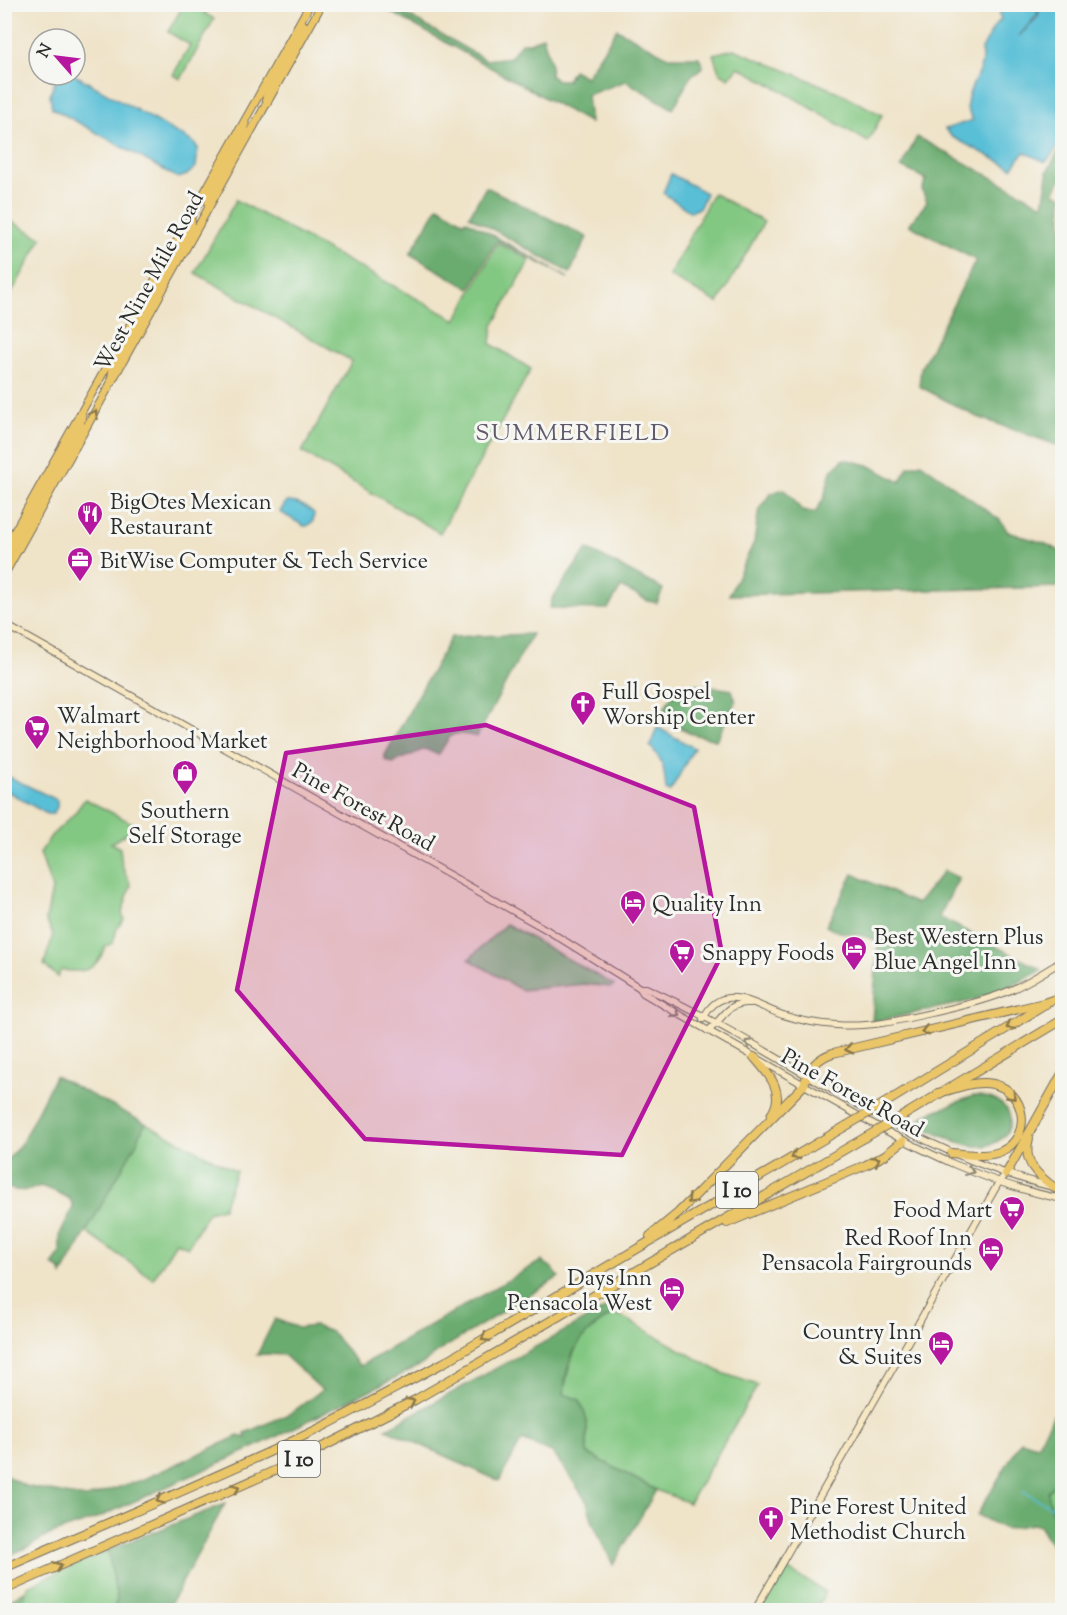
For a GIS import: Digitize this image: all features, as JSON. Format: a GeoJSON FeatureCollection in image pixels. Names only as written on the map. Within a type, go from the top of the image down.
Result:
{"type":"FeatureCollection","features":[{"type":"Feature","properties":{"kind":"highway"},"geometry":{"type":"LineString","coordinates":[[629,1253],[678,1213],[761,1129],[804,1085],[817,1061],[833,1053],[1040,1004],[1062,996]]}},
{"type":"Feature","properties":{"kind":"highway","name":"I 10"},"geometry":{"type":"LineString","coordinates":[[4,1568],[316,1429],[443,1363],[1062,996]]}},
{"type":"Feature","properties":{"kind":"highway","name":"I 10"},"geometry":{"type":"LineString","coordinates":[[4,1590],[246,1483],[343,1437],[450,1381],[1062,1020]]}},
{"type":"Feature","properties":{"kind":"highway"},"geometry":{"type":"LineString","coordinates":[[754,1057],[772,1078],[777,1089],[777,1102],[774,1110],[761,1129]]}},
{"type":"Feature","properties":{"kind":"highway"},"geometry":{"type":"LineString","coordinates":[[1006,1174],[1062,1074]]}},
{"type":"Feature","properties":{"kind":"highway"},"geometry":{"type":"LineString","coordinates":[[938,1093],[971,1084],[995,1084],[1013,1094],[1022,1111],[1023,1121],[1019,1133],[1006,1148],[981,1155],[951,1153]]}},
{"type":"Feature","properties":{"kind":"highway"},"geometry":{"type":"LineString","coordinates":[[1034,1124],[1027,1145],[1028,1158],[1036,1172],[1059,1189]]}},
{"type":"Feature","properties":{"kind":"highway"},"geometry":{"type":"LineString","coordinates":[[706,1232],[866,1166],[903,1141]]}},
{"type":"Feature","properties":{"kind":"main road","name":"West Nine Mile Road"},"geometry":{"type":"LineString","coordinates":[[4,550],[310,4]]}},
{"type":"Feature","properties":{"kind":"main road","name":"West Nine Mile Road"},"geometry":{"type":"LineString","coordinates":[[4,575],[322,4]]}},
{"type":"Feature","properties":{"kind":"main road"},"geometry":{"type":"LineString","coordinates":[[267,104],[266,97],[305,23],[303,17]]}},
{"type":"Feature","properties":{"kind":"main road"},"geometry":{"type":"LineString","coordinates":[[208,211],[209,196],[242,138],[245,120]]}},
{"type":"Feature","properties":{"kind":"main road"},"geometry":{"type":"LineString","coordinates":[[159,298],[161,282],[192,228],[191,216]]}},
{"type":"Feature","properties":{"kind":"main road"},"geometry":{"type":"LineString","coordinates":[[111,384],[113,369],[154,296],[154,282]]}},
{"type":"Feature","properties":{"kind":"main road"},"geometry":{"type":"LineString","coordinates":[[4,561],[80,427],[84,407]]}},
{"type":"Feature","properties":{"kind":"main road","name":"Pine Forest Road"},"geometry":{"type":"LineString","coordinates":[[4,624],[547,930],[640,988],[643,993],[903,1141],[999,1182],[1062,1199]]}},
{"type":"Feature","properties":{"kind":"main road"},"geometry":{"type":"LineString","coordinates":[[700,1026],[710,1007],[725,999],[741,998],[808,1022],[853,1027],[877,1024],[987,1000],[1015,988],[1062,962]]}},
{"type":"Feature","properties":{"kind":"main road","name":"Pine Forest Road"},"geometry":{"type":"LineString","coordinates":[[640,988],[646,987],[704,1017],[915,1136],[951,1153],[1006,1174],[1059,1189]]}},
{"type":"Feature","properties":{"kind":"main road"},"geometry":{"type":"LineString","coordinates":[[708,1031],[735,1004],[756,1004]]}},
{"type":"Feature","properties":{"kind":"main road"},"geometry":{"type":"LineString","coordinates":[[726,1013],[726,1026],[732,1033]]}},
{"type":"Feature","properties":{"kind":"main road"},"geometry":{"type":"LineString","coordinates":[[755,1611],[999,1182],[1006,1174]]}},
{"type":"Feature","properties":{"kind":"highlighted area"},"geometry":{"type":"Polygon","coordinates":[[[486,725],[694,807],[722,954],[622,1155],[365,1139],[237,990],[286,753],[486,725]]]}},
{"type":"Feature","properties":{"kind":"green space"},"geometry":{"type":"Polygon","coordinates":[[[184,4],[209,5],[204,13],[214,19],[181,79],[173,75],[190,45],[168,32],[184,4]]]}},
{"type":"Feature","properties":{"kind":"green space"},"geometry":{"type":"Polygon","coordinates":[[[378,5],[389,5],[486,60],[511,57],[521,43],[530,43],[543,36],[551,65],[550,76],[557,80],[567,80],[573,70],[586,77],[617,29],[668,57],[699,57],[703,67],[691,76],[673,109],[626,81],[587,95],[590,123],[378,5]]]}},
{"type":"Feature","properties":{"kind":"green space"},"geometry":{"type":"Polygon","coordinates":[[[734,49],[838,92],[882,115],[868,142],[739,67],[729,78],[719,72],[713,54],[734,49]]]}},
{"type":"Feature","properties":{"kind":"green space"},"geometry":{"type":"Polygon","coordinates":[[[917,137],[1043,205],[1047,172],[1062,145],[1062,178],[1054,193],[1062,195],[1062,447],[975,416],[919,386],[921,368],[976,260],[909,225],[927,202],[922,190],[926,179],[901,167],[917,137]]]}},
{"type":"Feature","properties":{"kind":"green space"},"geometry":{"type":"Polygon","coordinates":[[[486,187],[587,237],[570,273],[469,216],[486,187]]]}},
{"type":"Feature","properties":{"kind":"green space"},"geometry":{"type":"Polygon","coordinates":[[[713,193],[764,222],[718,303],[669,276],[713,193]]]}},
{"type":"Feature","properties":{"kind":"green space"},"geometry":{"type":"Polygon","coordinates":[[[236,200],[456,320],[498,243],[530,260],[493,326],[491,344],[531,369],[440,533],[302,452],[352,361],[195,273],[236,200]]]}},
{"type":"Feature","properties":{"kind":"green space"},"geometry":{"type":"Polygon","coordinates":[[[438,206],[568,278],[499,241],[496,242],[470,289],[410,254],[438,206]]]}},
{"type":"Feature","properties":{"kind":"green space"},"geometry":{"type":"Polygon","coordinates":[[[5,218],[42,238],[5,305],[5,218]]]}},
{"type":"Feature","properties":{"kind":"green space"},"geometry":{"type":"Polygon","coordinates":[[[844,459],[868,465],[900,482],[908,467],[921,463],[1000,520],[1008,532],[1044,543],[1062,552],[1062,587],[729,595],[754,542],[759,509],[770,494],[783,489],[802,511],[815,513],[824,498],[831,471],[844,459]]]}},
{"type":"Feature","properties":{"kind":"green space"},"geometry":{"type":"Polygon","coordinates":[[[587,549],[663,589],[657,603],[648,601],[621,587],[608,609],[550,608],[552,599],[587,549]]]}},
{"type":"Feature","properties":{"kind":"green space"},"geometry":{"type":"Polygon","coordinates":[[[532,634],[477,737],[452,735],[438,755],[425,749],[393,763],[385,760],[385,755],[451,637],[532,634]]]}},
{"type":"Feature","properties":{"kind":"green space"},"geometry":{"type":"Polygon","coordinates":[[[695,684],[732,690],[736,702],[716,740],[689,733],[672,722],[656,723],[672,695],[681,685],[695,684]]]}},
{"type":"Feature","properties":{"kind":"green space"},"geometry":{"type":"Polygon","coordinates":[[[85,799],[134,824],[128,833],[111,843],[120,848],[122,866],[131,885],[122,913],[124,919],[117,928],[113,943],[106,946],[94,965],[84,970],[61,970],[58,977],[44,965],[53,935],[46,920],[52,889],[40,853],[51,836],[74,814],[85,799]]]}},
{"type":"Feature","properties":{"kind":"green space"},"geometry":{"type":"Polygon","coordinates":[[[944,871],[959,878],[939,917],[1042,970],[1014,985],[971,1001],[872,1022],[878,942],[865,936],[838,932],[826,926],[853,874],[917,904],[944,871]]]}},
{"type":"Feature","properties":{"kind":"green space"},"geometry":{"type":"Polygon","coordinates":[[[506,924],[614,985],[611,987],[584,984],[521,990],[469,959],[506,924]]]}},
{"type":"Feature","properties":{"kind":"green space"},"geometry":{"type":"Polygon","coordinates":[[[55,1076],[145,1123],[137,1142],[62,1275],[61,1270],[52,1265],[60,1254],[60,1234],[73,1207],[70,1199],[40,1186],[22,1190],[4,1186],[5,1163],[22,1142],[55,1076]]]}},
{"type":"Feature","properties":{"kind":"green space"},"geometry":{"type":"Polygon","coordinates":[[[973,1096],[990,1098],[1002,1104],[1008,1113],[1010,1122],[1007,1131],[990,1145],[968,1145],[914,1124],[927,1114],[973,1096]]]}},
{"type":"Feature","properties":{"kind":"green space"},"geometry":{"type":"Polygon","coordinates":[[[145,1123],[236,1171],[223,1208],[208,1212],[188,1247],[176,1242],[153,1279],[86,1232],[137,1142],[145,1123]]]}},
{"type":"Feature","properties":{"kind":"green space"},"geometry":{"type":"Polygon","coordinates":[[[541,1261],[551,1267],[559,1277],[442,1349],[421,1365],[253,1448],[95,1519],[49,1535],[5,1557],[5,1475],[25,1486],[86,1498],[144,1479],[238,1436],[246,1438],[245,1433],[291,1413],[322,1390],[284,1355],[257,1355],[275,1319],[298,1328],[315,1326],[331,1332],[360,1366],[541,1261]]]}},
{"type":"Feature","properties":{"kind":"green space"},"geometry":{"type":"Polygon","coordinates":[[[606,1308],[615,1313],[592,1329],[577,1346],[568,1367],[564,1394],[580,1400],[587,1420],[587,1453],[656,1490],[613,1565],[593,1523],[587,1502],[552,1452],[522,1440],[499,1481],[386,1429],[606,1308]]]}},
{"type":"Feature","properties":{"kind":"green space"},"geometry":{"type":"Polygon","coordinates":[[[615,1313],[722,1373],[758,1385],[689,1503],[656,1490],[587,1453],[587,1420],[564,1394],[570,1364],[578,1344],[591,1329],[615,1313]]]}},
{"type":"Feature","properties":{"kind":"green space"},"geometry":{"type":"Polygon","coordinates":[[[1062,1400],[1062,1474],[1048,1492],[1051,1510],[1062,1523],[1062,1564],[1040,1526],[1032,1524],[1005,1529],[977,1515],[1021,1441],[1037,1446],[1062,1400]]]}},
{"type":"Feature","properties":{"kind":"green space"},"geometry":{"type":"Polygon","coordinates":[[[1062,1474],[1062,1523],[1051,1510],[1048,1492],[1062,1474]]]}},
{"type":"Feature","properties":{"kind":"green space"},"geometry":{"type":"Polygon","coordinates":[[[225,1504],[167,1610],[113,1610],[117,1600],[108,1550],[225,1504]]]}},
{"type":"Feature","properties":{"kind":"green space"},"geometry":{"type":"Polygon","coordinates":[[[108,1550],[117,1600],[113,1610],[22,1610],[28,1586],[108,1550]]]}},
{"type":"Feature","properties":{"kind":"green space"},"geometry":{"type":"Polygon","coordinates":[[[785,1568],[826,1592],[815,1610],[760,1610],[785,1568]]]}},
{"type":"Feature","properties":{"kind":"green space"},"geometry":{"type":"Polygon","coordinates":[[[26,1590],[22,1610],[5,1610],[5,1603],[26,1590]]]}},
{"type":"Feature","properties":{"kind":"water"},"geometry":{"type":"Polygon","coordinates":[[[1008,4],[1038,5],[1037,15],[1019,36],[1038,17],[1040,5],[1051,5],[1062,11],[1062,141],[1046,162],[1024,152],[1012,168],[952,137],[945,129],[973,120],[967,109],[968,100],[981,65],[981,51],[1001,19],[999,14],[1008,4]]]}},
{"type":"Feature","properties":{"kind":"water"},"geometry":{"type":"Polygon","coordinates":[[[87,82],[193,142],[198,148],[196,167],[187,175],[178,178],[52,108],[50,95],[53,87],[87,87],[87,82]]]}},
{"type":"Feature","properties":{"kind":"water"},"geometry":{"type":"Polygon","coordinates":[[[671,174],[706,193],[700,207],[691,212],[663,193],[671,174]]]}},
{"type":"Feature","properties":{"kind":"water"},"geometry":{"type":"Polygon","coordinates":[[[286,502],[298,503],[308,508],[314,513],[313,521],[304,526],[280,512],[286,502]]]}},
{"type":"Feature","properties":{"kind":"water"},"geometry":{"type":"Polygon","coordinates":[[[657,727],[694,748],[670,792],[666,790],[661,762],[650,746],[657,727]]]}},
{"type":"Feature","properties":{"kind":"water"},"geometry":{"type":"Polygon","coordinates":[[[5,775],[57,800],[57,807],[53,814],[47,814],[5,790],[5,775]]]}},
{"type":"Feature","properties":{"kind":"waterway"},"geometry":{"type":"LineString","coordinates":[[1023,1492],[1062,1512]]}},
{"type":"Feature","properties":{"kind":"place","name":"BigOtes Mexican Restaurant"},"geometry":{"type":"Point","coordinates":[90,537]}},
{"type":"Feature","properties":{"kind":"place","name":"BitWise Computer & Tech Service"},"geometry":{"type":"Point","coordinates":[80,583]}},
{"type":"Feature","properties":{"kind":"place","name":"Full Gospel Worship Center"},"geometry":{"type":"Point","coordinates":[583,727]}},
{"type":"Feature","properties":{"kind":"place","name":"Walmart Neighborhood Market"},"geometry":{"type":"Point","coordinates":[37,751]}},
{"type":"Feature","properties":{"kind":"place","name":"Southern Self Storage"},"geometry":{"type":"Point","coordinates":[185,796]}},
{"type":"Feature","properties":{"kind":"place","name":"Quality Inn"},"geometry":{"type":"Point","coordinates":[633,926]}},
{"type":"Feature","properties":{"kind":"place","name":"Best Western Plus Blue Angel Inn"},"geometry":{"type":"Point","coordinates":[854,972]}},
{"type":"Feature","properties":{"kind":"place","name":"Snappy Foods"},"geometry":{"type":"Point","coordinates":[682,975]}},
{"type":"Feature","properties":{"kind":"place","name":"Food Mart"},"geometry":{"type":"Point","coordinates":[1012,1232]}},
{"type":"Feature","properties":{"kind":"place","name":"Red Roof Inn Pensacola Fairgrounds"},"geometry":{"type":"Point","coordinates":[991,1273]}},
{"type":"Feature","properties":{"kind":"place","name":"Days Inn Pensacola West"},"geometry":{"type":"Point","coordinates":[672,1313]}},
{"type":"Feature","properties":{"kind":"place","name":"Country Inn & Suites"},"geometry":{"type":"Point","coordinates":[941,1367]}},
{"type":"Feature","properties":{"kind":"place","name":"Pine Forest United Methodist Church"},"geometry":{"type":"Point","coordinates":[771,1542]}},
{"type":"Feature","properties":{"kind":"district","name":"SUMMERFIELD"},"geometry":{"type":"Point","coordinates":[573,432]}}]}
